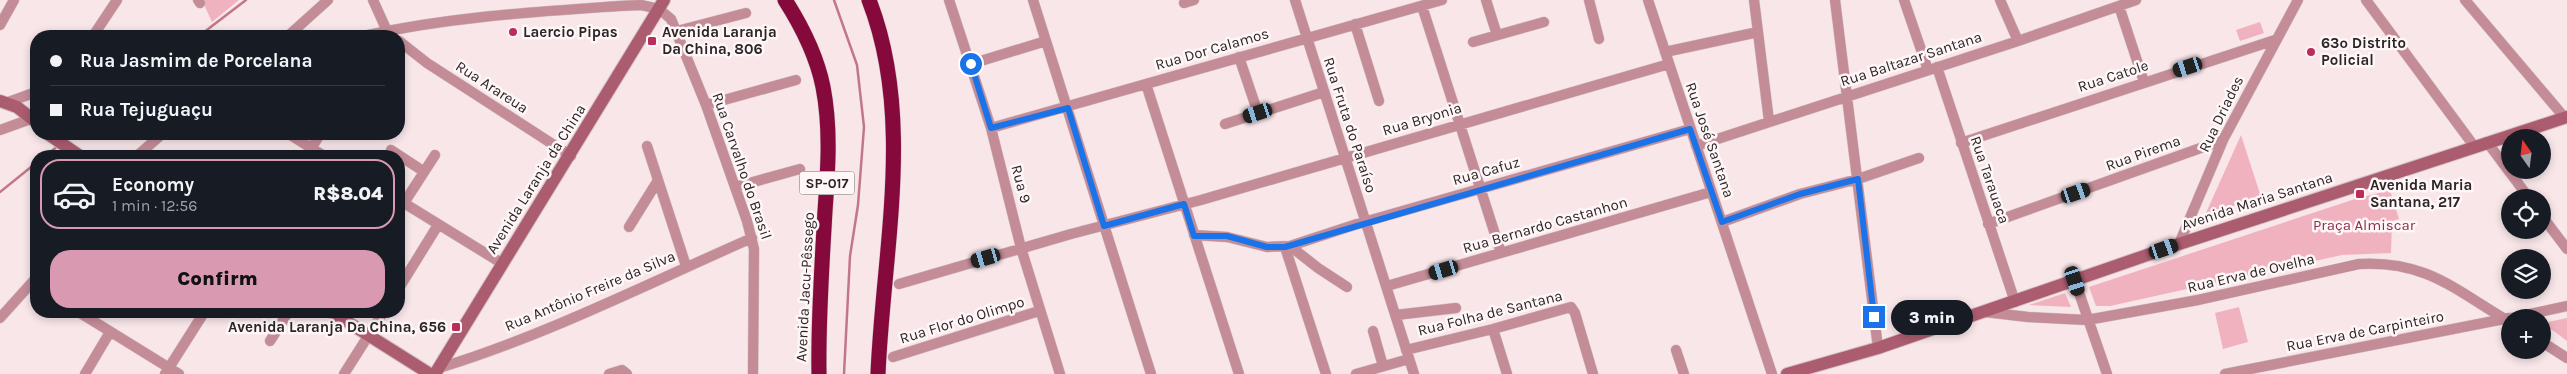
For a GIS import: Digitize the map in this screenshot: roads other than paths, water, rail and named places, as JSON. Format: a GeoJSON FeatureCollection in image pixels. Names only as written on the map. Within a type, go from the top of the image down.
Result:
{"type":"FeatureCollection","features":[{"type":"Feature","properties":{"kind":"highway","name":"Avenida Jacu-Pêssego"},"geometry":{"type":"LineString","coordinates":[[785,0],[812,55],[822,85],[828,124],[828,163],[818,338],[819,374]]}},
{"type":"Feature","properties":{"kind":"highway"},"geometry":{"type":"LineString","coordinates":[[869,0],[877,21],[886,56],[892,116],[893,174],[878,374]]}},
{"type":"Feature","properties":{"kind":"street"},"geometry":{"type":"LineString","coordinates":[[0,25],[14,0]]}},
{"type":"Feature","properties":{"kind":"street"},"geometry":{"type":"LineString","coordinates":[[97,30],[117,0]]}},
{"type":"Feature","properties":{"kind":"street"},"geometry":{"type":"LineString","coordinates":[[295,30],[328,0]]}},
{"type":"Feature","properties":{"kind":"street"},"geometry":{"type":"LineString","coordinates":[[373,0],[388,30]]}},
{"type":"Feature","properties":{"kind":"street","name":"Rua 9"},"geometry":{"type":"LineString","coordinates":[[949,0],[991,128],[1021,248],[1060,374]]}},
{"type":"Feature","properties":{"kind":"street"},"geometry":{"type":"LineString","coordinates":[[1033,0],[1151,374]]}},
{"type":"Feature","properties":{"kind":"street","name":"Rua Fruta do Paraíso"},"geometry":{"type":"LineString","coordinates":[[1295,0],[1414,374]]}},
{"type":"Feature","properties":{"kind":"street","name":"Rua Dor Calamos"},"geometry":{"type":"LineString","coordinates":[[991,128],[1068,108],[1239,57],[1442,0]]}},
{"type":"Feature","properties":{"kind":"street"},"geometry":{"type":"LineString","coordinates":[[1486,0],[1497,35]]}},
{"type":"Feature","properties":{"kind":"street"},"geometry":{"type":"LineString","coordinates":[[1589,0],[1599,39]]}},
{"type":"Feature","properties":{"kind":"street","name":"Rua José Santana"},"geometry":{"type":"LineString","coordinates":[[1648,0],[1772,374]]}},
{"type":"Feature","properties":{"kind":"street"},"geometry":{"type":"LineString","coordinates":[[1754,0],[1768,121]]}},
{"type":"Feature","properties":{"kind":"street"},"geometry":{"type":"LineString","coordinates":[[1835,0],[1878,348]]}},
{"type":"Feature","properties":{"kind":"street","name":"Rua Tarauaca"},"geometry":{"type":"LineString","coordinates":[[1904,0],[1961,143],[2015,302]]}},
{"type":"Feature","properties":{"kind":"street"},"geometry":{"type":"LineString","coordinates":[[2000,0],[2018,41]]}},
{"type":"Feature","properties":{"kind":"street","name":"Rua Baltazar Santana"},"geometry":{"type":"LineString","coordinates":[[1696,146],[2018,41],[2136,0]]}},
{"type":"Feature","properties":{"kind":"street","name":"Rua Driades"},"geometry":{"type":"LineString","coordinates":[[2179,244],[2223,140],[2298,0]]}},
{"type":"Feature","properties":{"kind":"street"},"geometry":{"type":"LineString","coordinates":[[2366,0],[2474,146]]}},
{"type":"Feature","properties":{"kind":"street"},"geometry":{"type":"LineString","coordinates":[[2466,0],[2566,118]]}},
{"type":"Feature","properties":{"kind":"street"},"geometry":{"type":"LineString","coordinates":[[405,31],[482,16],[661,4]]}},
{"type":"Feature","properties":{"kind":"street","name":"Rua Carvalho do Brasil"},"geometry":{"type":"LineString","coordinates":[[661,4],[677,31],[706,105],[752,238],[755,261],[753,374]]}},
{"type":"Feature","properties":{"kind":"street","name":"Avenida Laranja da China"},"geometry":{"type":"LineString","coordinates":[[435,372],[570,156],[661,4]]}},
{"type":"Feature","properties":{"kind":"street"},"geometry":{"type":"LineString","coordinates":[[1422,6],[1500,253]]}},
{"type":"Feature","properties":{"kind":"street"},"geometry":{"type":"LineString","coordinates":[[2119,6],[2144,82]]}},
{"type":"Feature","properties":{"kind":"street"},"geometry":{"type":"LineString","coordinates":[[677,31],[746,13]]}},
{"type":"Feature","properties":{"kind":"street"},"geometry":{"type":"LineString","coordinates":[[1472,42],[1544,22]]}},
{"type":"Feature","properties":{"kind":"street"},"geometry":{"type":"LineString","coordinates":[[1355,24],[1379,101]]}},
{"type":"Feature","properties":{"kind":"street"},"geometry":{"type":"LineString","coordinates":[[1665,52],[1758,32]]}},
{"type":"Feature","properties":{"kind":"street","name":"Rua Catole"},"geometry":{"type":"LineString","coordinates":[[1961,143],[2275,40]]}},
{"type":"Feature","properties":{"kind":"street"},"geometry":{"type":"LineString","coordinates":[[971,64],[1046,41]]}},
{"type":"Feature","properties":{"kind":"street","name":"Rua Arareua"},"geometry":{"type":"LineString","coordinates":[[405,46],[427,63],[570,156]]}},
{"type":"Feature","properties":{"kind":"street"},"geometry":{"type":"LineString","coordinates":[[1239,57],[1258,113]]}},
{"type":"Feature","properties":{"kind":"street","name":"Rua Bryonia"},"geometry":{"type":"LineString","coordinates":[[898,284],[1021,248],[1184,204],[1668,64]]}},
{"type":"Feature","properties":{"kind":"street"},"geometry":{"type":"LineString","coordinates":[[706,105],[796,80]]}},
{"type":"Feature","properties":{"kind":"street"},"geometry":{"type":"LineString","coordinates":[[1146,84],[1239,374]]}},
{"type":"Feature","properties":{"kind":"street"},"geometry":{"type":"LineString","coordinates":[[1225,124],[1324,92]]}},
{"type":"Feature","properties":{"kind":"street"},"geometry":{"type":"LineString","coordinates":[[3,102],[30,94]]}},
{"type":"Feature","properties":{"kind":"street"},"geometry":{"type":"LineString","coordinates":[[3,102],[30,116]]}},
{"type":"Feature","properties":{"kind":"street","name":"Avenida Maria Santana"},"geometry":{"type":"LineString","coordinates":[[1787,374],[1878,348],[2179,244],[2474,146],[2566,118]]}},
{"type":"Feature","properties":{"kind":"street"},"geometry":{"type":"LineString","coordinates":[[0,130],[30,121]]}},
{"type":"Feature","properties":{"kind":"street","name":"Rua Cafuz"},"geometry":{"type":"LineString","coordinates":[[1288,247],[1366,222],[1690,129]]}},
{"type":"Feature","properties":{"kind":"street"},"geometry":{"type":"LineString","coordinates":[[56,140],[70,150]]}},
{"type":"Feature","properties":{"kind":"street"},"geometry":{"type":"LineString","coordinates":[[144,150],[155,140]]}},
{"type":"Feature","properties":{"kind":"street"},"geometry":{"type":"LineString","coordinates":[[296,140],[307,150]]}},
{"type":"Feature","properties":{"kind":"street","name":"Rua Pirema"},"geometry":{"type":"LineString","coordinates":[[1988,224],[2223,140]]}},
{"type":"Feature","properties":{"kind":"street"},"geometry":{"type":"LineString","coordinates":[[2487,142],[2522,189]]}},
{"type":"Feature","properties":{"kind":"street"},"geometry":{"type":"LineString","coordinates":[[647,146],[657,182],[686,266]]}},
{"type":"Feature","properties":{"kind":"street"},"geometry":{"type":"LineString","coordinates":[[405,196],[435,155]]}},
{"type":"Feature","properties":{"kind":"street"},"geometry":{"type":"LineString","coordinates":[[1722,222],[1800,194],[1858,179],[1919,158]]}},
{"type":"Feature","properties":{"kind":"street"},"geometry":{"type":"LineString","coordinates":[[405,160],[423,172]]}},
{"type":"Feature","properties":{"kind":"street"},"geometry":{"type":"LineString","coordinates":[[735,187],[800,169]]}},
{"type":"Feature","properties":{"kind":"street"},"geometry":{"type":"LineString","coordinates":[[629,226],[657,182]]}},
{"type":"Feature","properties":{"kind":"street","name":"Rua Bernardo Castanhon"},"geometry":{"type":"LineString","coordinates":[[1387,286],[1711,192]]}},
{"type":"Feature","properties":{"kind":"street"},"geometry":{"type":"LineString","coordinates":[[405,204],[503,264]]}},
{"type":"Feature","properties":{"kind":"street"},"geometry":{"type":"LineString","coordinates":[[405,278],[438,225]]}},
{"type":"Feature","properties":{"kind":"street"},"geometry":{"type":"LineString","coordinates":[[2551,228],[2567,249]]}},
{"type":"Feature","properties":{"kind":"street"},"geometry":{"type":"LineString","coordinates":[[1194,236],[1227,236],[1267,247],[1288,247],[1347,288]]}},
{"type":"Feature","properties":{"kind":"street","name":"Rua Antônio Freire da Silva"},"geometry":{"type":"LineString","coordinates":[[435,372],[568,319],[752,238]]}},
{"type":"Feature","properties":{"kind":"street"},"geometry":{"type":"LineString","coordinates":[[1288,247],[1326,374]]}},
{"type":"Feature","properties":{"kind":"street","name":"Rua Erva de Ovelha"},"geometry":{"type":"LineString","coordinates":[[1985,312],[2028,317],[2087,320],[2198,300],[2359,264],[2379,263],[2412,268],[2441,278],[2501,314]]}},
{"type":"Feature","properties":{"kind":"street"},"geometry":{"type":"LineString","coordinates":[[2075,281],[2107,374]]}},
{"type":"Feature","properties":{"kind":"street"},"geometry":{"type":"LineString","coordinates":[[0,318],[30,286]]}},
{"type":"Feature","properties":{"kind":"street","name":"Rua Folha de Santana"},"geometry":{"type":"LineString","coordinates":[[1356,374],[1383,366],[1408,354],[1571,306],[1575,313],[1593,374]]}},
{"type":"Feature","properties":{"kind":"street","name":"Rua Erva de Carpinteiro"},"geometry":{"type":"LineString","coordinates":[[2551,310],[2567,306]]}},
{"type":"Feature","properties":{"kind":"street"},"geometry":{"type":"LineString","coordinates":[[1396,315],[1456,308]]}},
{"type":"Feature","properties":{"kind":"street","name":"Rua Flor do Olimpo"},"geometry":{"type":"LineString","coordinates":[[893,357],[1040,311]]}},
{"type":"Feature","properties":{"kind":"street"},"geometry":{"type":"LineString","coordinates":[[87,318],[167,371],[179,374]]}},
{"type":"Feature","properties":{"kind":"street"},"geometry":{"type":"LineString","coordinates":[[167,371],[201,318]]}},
{"type":"Feature","properties":{"kind":"street"},"geometry":{"type":"LineString","coordinates":[[270,341],[285,318]]}},
{"type":"Feature","properties":{"kind":"street"},"geometry":{"type":"LineString","coordinates":[[341,318],[435,372]]}},
{"type":"Feature","properties":{"kind":"street"},"geometry":{"type":"LineString","coordinates":[[344,374],[380,318]]}},
{"type":"Feature","properties":{"kind":"street","name":"Rua Erva de Carpinteiro"},"geometry":{"type":"LineString","coordinates":[[2225,374],[2501,321]]}},
{"type":"Feature","properties":{"kind":"street"},"geometry":{"type":"LineString","coordinates":[[1493,330],[1507,374]]}},
{"type":"Feature","properties":{"kind":"street"},"geometry":{"type":"LineString","coordinates":[[1373,331],[1383,366]]}},
{"type":"Feature","properties":{"kind":"street"},"geometry":{"type":"LineString","coordinates":[[85,374],[110,332]]}},
{"type":"Feature","properties":{"kind":"street"},"geometry":{"type":"LineString","coordinates":[[2551,348],[2567,358]]}},
{"type":"Feature","properties":{"kind":"street"},"geometry":{"type":"LineString","coordinates":[[1676,350],[1684,374]]}},
{"type":"Feature","properties":{"kind":"street"},"geometry":{"type":"LineString","coordinates":[[609,374],[622,370],[627,374]]}},
{"type":"Feature","properties":{"kind":"waterway"},"geometry":{"type":"LineString","coordinates":[[207,30],[246,0]]}},
{"type":"Feature","properties":{"kind":"waterway"},"geometry":{"type":"LineString","coordinates":[[834,0],[857,65],[864,127],[858,205],[850,256],[844,374]]}},
{"type":"Feature","properties":{"kind":"waterway"},"geometry":{"type":"LineString","coordinates":[[53,150],[58,146]]}},
{"type":"Feature","properties":{"kind":"waterway"},"geometry":{"type":"LineString","coordinates":[[0,192],[30,168]]}},
{"type":"Feature","properties":{"kind":"place","name":"Laercio Pipas"},"geometry":{"type":"Point","coordinates":[513,32]}},
{"type":"Feature","properties":{"kind":"place","name":"Avenida Laranja Da China, 806"},"geometry":{"type":"Point","coordinates":[652,41]}},
{"type":"Feature","properties":{"kind":"place","name":"63º Distrito Policial"},"geometry":{"type":"Point","coordinates":[2311,52]}},
{"type":"Feature","properties":{"kind":"place","name":"Avenida Maria Santana, 217"},"geometry":{"type":"Point","coordinates":[2360,194]}},
{"type":"Feature","properties":{"kind":"place","name":"Avenida Laranja Da China, 656"},"geometry":{"type":"Point","coordinates":[456,327]}},
{"type":"Feature","properties":{"kind":"park label","name":"Praça Almiscar"},"geometry":{"type":"Point","coordinates":[2364,225]}}]}
